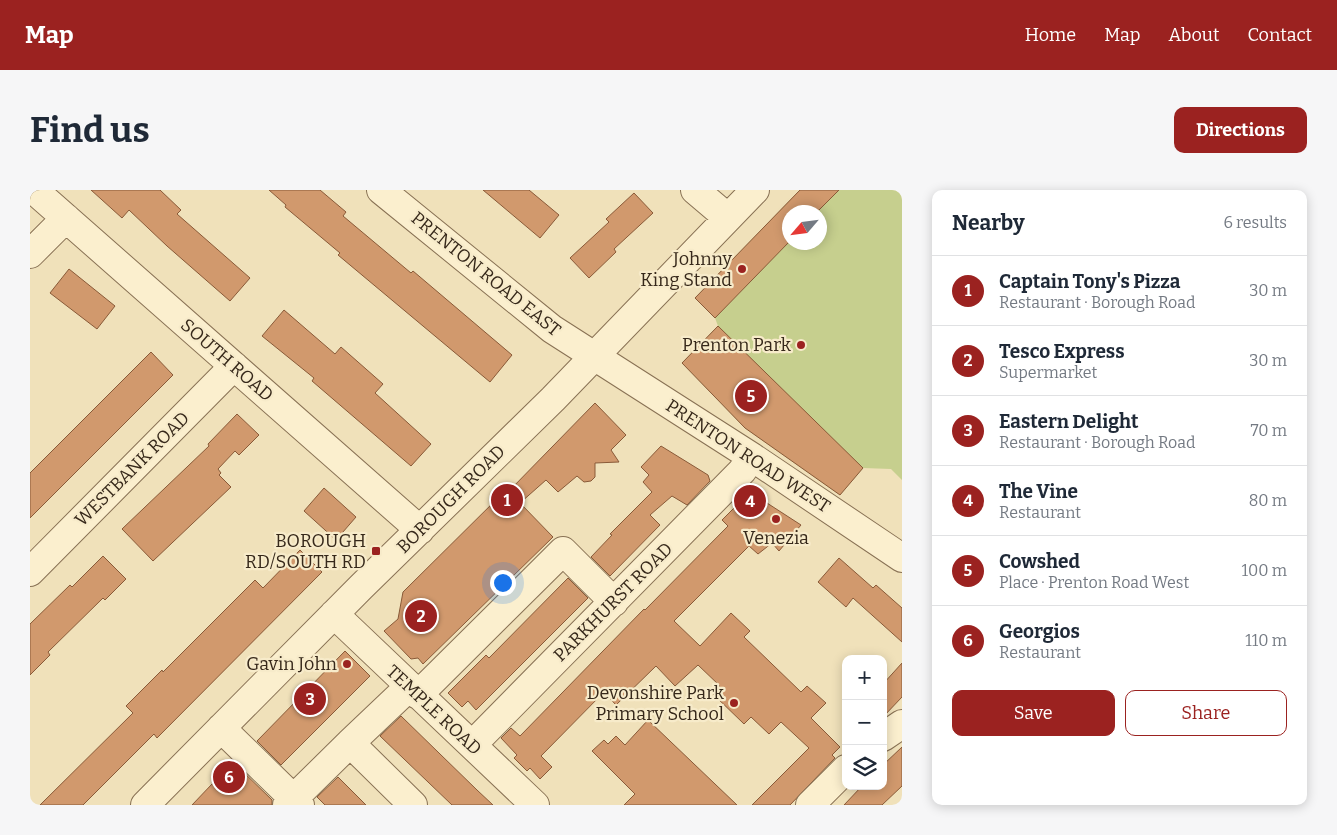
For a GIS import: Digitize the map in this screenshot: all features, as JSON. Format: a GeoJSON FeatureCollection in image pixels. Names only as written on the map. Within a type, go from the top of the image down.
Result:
{"type":"FeatureCollection","features":[{"type":"Feature","properties":{"kind":"street","name":"SOUTH ROAD"},"geometry":{"type":"LineString","coordinates":[[34,190],[420,530]]}},
{"type":"Feature","properties":{"kind":"street","name":"PRENTON ROAD EAST"},"geometry":{"type":"LineString","coordinates":[[381,190],[541,321],[592,356]]}},
{"type":"Feature","properties":{"kind":"street"},"geometry":{"type":"LineString","coordinates":[[695,190],[728,218]]}},
{"type":"Feature","properties":{"kind":"street","name":"BOROUGH ROAD"},"geometry":{"type":"LineString","coordinates":[[145,805],[334,614],[553,399],[592,356],[755,190]]}},
{"type":"Feature","properties":{"kind":"street"},"geometry":{"type":"LineString","coordinates":[[30,254],[66,218]]}},
{"type":"Feature","properties":{"kind":"street","name":"PRENTON ROAD WEST"},"geometry":{"type":"LineString","coordinates":[[592,356],[752,457],[902,558]]}},
{"type":"Feature","properties":{"kind":"street","name":"WESTBANK ROAD"},"geometry":{"type":"LineString","coordinates":[[30,572],[234,366]]}},
{"type":"Feature","properties":{"kind":"street","name":"PARKHURST ROAD"},"geometry":{"type":"LineString","coordinates":[[472,746],[742,471],[752,457]]}},
{"type":"Feature","properties":{"kind":"street"},"geometry":{"type":"LineString","coordinates":[[221,728],[293,803],[350,742],[414,691],[563,551],[614,602]]}},
{"type":"Feature","properties":{"kind":"street","name":"TEMPLE ROAD"},"geometry":{"type":"LineString","coordinates":[[334,614],[535,805]]}},
{"type":"Feature","properties":{"kind":"street"},"geometry":{"type":"LineString","coordinates":[[350,742],[413,805]]}},
{"type":"Feature","properties":{"kind":"street"},"geometry":{"type":"LineString","coordinates":[[810,805],[842,773]]}},
{"type":"Feature","properties":{"kind":"green space","name":"Prenton Park"},"geometry":{"type":"Polygon","coordinates":[[[800,190],[902,190],[902,480],[891,469],[863,468],[840,495],[745,428],[682,363],[718,326],[715,318],[695,298],[782,209],[782,250],[827,250],[827,205],[785,205],[800,190]]]}},
{"type":"Feature","properties":{"kind":"building"},"geometry":{"type":"Polygon","coordinates":[[[91,190],[160,190],[181,210],[177,214],[250,278],[230,301],[129,210],[122,218],[91,190]]]}},
{"type":"Feature","properties":{"kind":"building"},"geometry":{"type":"Polygon","coordinates":[[[269,190],[320,190],[346,212],[343,216],[411,273],[413,271],[512,355],[490,382],[338,255],[340,253],[285,207],[286,205],[269,190]]]}},
{"type":"Feature","properties":{"kind":"building"},"geometry":{"type":"Polygon","coordinates":[[[483,190],[529,190],[559,215],[540,238],[483,190]]]}},
{"type":"Feature","properties":{"kind":"building","name":"Johnny King Stand"},"geometry":{"type":"Polygon","coordinates":[[[800,190],[839,190],[824,205],[785,205],[800,190]]]}},
{"type":"Feature","properties":{"kind":"building"},"geometry":{"type":"Polygon","coordinates":[[[634,193],[653,213],[614,249],[616,252],[589,278],[570,258],[609,222],[606,219],[634,193]]]}},
{"type":"Feature","properties":{"kind":"building","name":"Johnny King Stand"},"geometry":{"type":"Polygon","coordinates":[[[782,209],[782,249],[715,318],[695,298],[782,209]]]}},
{"type":"Feature","properties":{"kind":"building"},"geometry":{"type":"Polygon","coordinates":[[[69,269],[115,306],[97,329],[50,293],[69,269]]]}},
{"type":"Feature","properties":{"kind":"building"},"geometry":{"type":"Polygon","coordinates":[[[284,310],[335,354],[341,347],[383,384],[375,393],[431,444],[411,466],[312,381],[314,378],[262,336],[284,310]]]}},
{"type":"Feature","properties":{"kind":"building"},"geometry":{"type":"Polygon","coordinates":[[[718,326],[863,468],[840,495],[745,428],[682,363],[718,326]]]}},
{"type":"Feature","properties":{"kind":"building"},"geometry":{"type":"Polygon","coordinates":[[[151,352],[173,375],[30,518],[30,473],[151,352]]]}},
{"type":"Feature","properties":{"kind":"building"},"geometry":{"type":"Polygon","coordinates":[[[595,403],[626,435],[611,450],[619,462],[595,463],[595,477],[591,481],[584,482],[577,476],[558,492],[546,480],[520,503],[553,537],[423,664],[418,658],[411,659],[384,631],[398,619],[403,592],[507,489],[509,491],[595,403]]]}},
{"type":"Feature","properties":{"kind":"building"},"geometry":{"type":"Polygon","coordinates":[[[237,414],[259,435],[239,455],[235,451],[218,469],[221,473],[219,475],[231,487],[153,561],[122,529],[209,446],[208,444],[237,414]]]}},
{"type":"Feature","properties":{"kind":"building"},"geometry":{"type":"Polygon","coordinates":[[[661,446],[708,475],[710,481],[687,505],[672,496],[650,515],[660,525],[610,576],[591,557],[612,535],[610,534],[652,492],[643,482],[649,475],[641,467],[661,446]]]}},
{"type":"Feature","properties":{"kind":"building"},"geometry":{"type":"Polygon","coordinates":[[[324,488],[356,517],[336,540],[304,511],[324,488]]]}},
{"type":"Feature","properties":{"kind":"building"},"geometry":{"type":"Polygon","coordinates":[[[750,492],[801,525],[779,551],[772,543],[758,554],[749,546],[674,621],[700,646],[731,613],[750,631],[744,637],[801,692],[807,686],[826,703],[811,718],[840,747],[832,755],[835,758],[790,805],[752,805],[809,748],[781,722],[769,734],[751,717],[744,724],[713,694],[720,686],[698,665],[675,686],[656,666],[616,705],[604,692],[541,756],[552,767],[540,779],[530,768],[527,771],[514,758],[517,755],[501,738],[511,728],[520,736],[728,526],[722,520],[750,492]]]}},
{"type":"Feature","properties":{"kind":"building"},"geometry":{"type":"Polygon","coordinates":[[[300,550],[322,572],[157,738],[154,734],[83,805],[40,805],[133,713],[126,706],[162,670],[163,672],[255,580],[263,588],[300,550]]]}},
{"type":"Feature","properties":{"kind":"building"},"geometry":{"type":"Polygon","coordinates":[[[103,556],[126,579],[105,600],[103,598],[48,652],[50,655],[30,675],[30,624],[70,585],[72,587],[103,556]]]}},
{"type":"Feature","properties":{"kind":"building"},"geometry":{"type":"Polygon","coordinates":[[[839,558],[873,588],[876,585],[902,608],[902,642],[853,598],[846,607],[818,582],[839,558]]]}},
{"type":"Feature","properties":{"kind":"building"},"geometry":{"type":"Polygon","coordinates":[[[568,578],[588,598],[476,710],[468,701],[462,707],[448,693],[486,655],[489,658],[568,578]]]}},
{"type":"Feature","properties":{"kind":"building"},"geometry":{"type":"Polygon","coordinates":[[[345,651],[370,676],[281,765],[257,741],[345,651]]]}},
{"type":"Feature","properties":{"kind":"building"},"geometry":{"type":"Polygon","coordinates":[[[902,663],[902,697],[887,713],[887,700],[887,680],[902,663]]]}},
{"type":"Feature","properties":{"kind":"building"},"geometry":{"type":"Polygon","coordinates":[[[401,716],[493,805],[452,805],[380,736],[401,716]]]}},
{"type":"Feature","properties":{"kind":"building"},"geometry":{"type":"Polygon","coordinates":[[[648,720],[737,805],[624,805],[635,794],[592,751],[604,740],[608,744],[616,736],[625,745],[648,720]]]}},
{"type":"Feature","properties":{"kind":"building"},"geometry":{"type":"Polygon","coordinates":[[[902,747],[902,786],[882,805],[844,805],[858,790],[887,790],[887,761],[902,747]]]}},
{"type":"Feature","properties":{"kind":"building"},"geometry":{"type":"Polygon","coordinates":[[[233,762],[272,800],[272,805],[192,805],[233,762]]]}},
{"type":"Feature","properties":{"kind":"building"},"geometry":{"type":"Polygon","coordinates":[[[338,777],[366,805],[325,805],[317,797],[338,777]]]}},
{"type":"Feature","properties":{"kind":"place","name":"Johnny King Stand"},"geometry":{"type":"Point","coordinates":[742,269]}},
{"type":"Feature","properties":{"kind":"place","name":"Prenton Park"},"geometry":{"type":"Point","coordinates":[801,345]}},
{"type":"Feature","properties":{"kind":"place","name":"Cowshed"},"geometry":{"type":"Point","coordinates":[751,396]}},
{"type":"Feature","properties":{"kind":"place","name":"Captain Tony's Pizza"},"geometry":{"type":"Point","coordinates":[507,500]}},
{"type":"Feature","properties":{"kind":"place","name":"The Vine"},"geometry":{"type":"Point","coordinates":[750,501]}},
{"type":"Feature","properties":{"kind":"place","name":"Venezia"},"geometry":{"type":"Point","coordinates":[776,519]}},
{"type":"Feature","properties":{"kind":"place","name":"BOROUGH RD/SOUTH RD"},"geometry":{"type":"Point","coordinates":[376,551]}},
{"type":"Feature","properties":{"kind":"place","name":"Tesco Express"},"geometry":{"type":"Point","coordinates":[421,616]}},
{"type":"Feature","properties":{"kind":"place","name":"Gavin John"},"geometry":{"type":"Point","coordinates":[347,664]}},
{"type":"Feature","properties":{"kind":"place","name":"Eastern Delight"},"geometry":{"type":"Point","coordinates":[310,699]}},
{"type":"Feature","properties":{"kind":"place","name":"Devonshire Park Primary School"},"geometry":{"type":"Point","coordinates":[734,703]}},
{"type":"Feature","properties":{"kind":"place","name":"Georgios"},"geometry":{"type":"Point","coordinates":[229,777]}}]}
